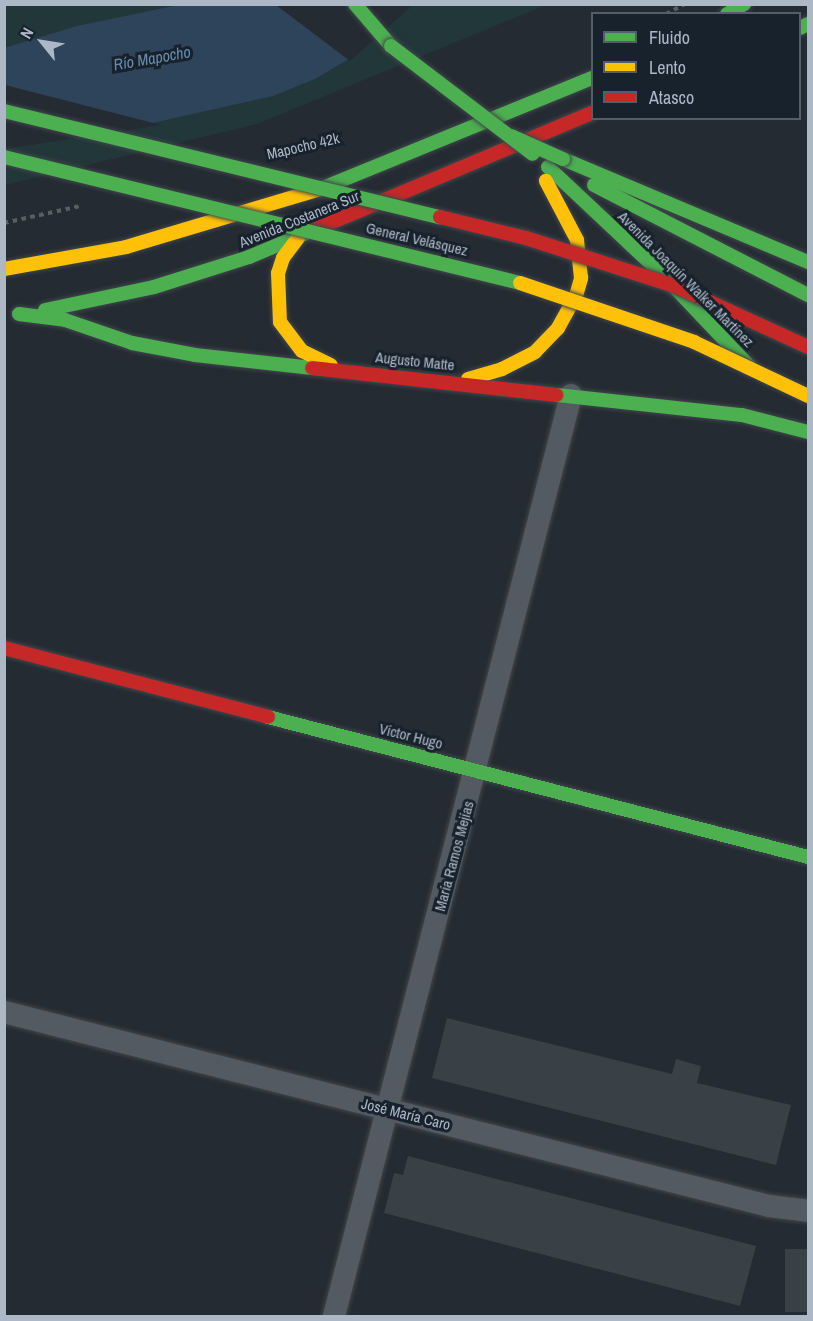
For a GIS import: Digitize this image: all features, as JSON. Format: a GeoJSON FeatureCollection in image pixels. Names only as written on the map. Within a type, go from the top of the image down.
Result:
{"type":"FeatureCollection","features":[{"type":"Feature","properties":{"kind":"main road"},"geometry":{"type":"LineString","coordinates":[[336,4],[552,165],[808,261]]}},
{"type":"Feature","properties":{"kind":"main road"},"geometry":{"type":"LineString","coordinates":[[356,4],[391,46]]}},
{"type":"Feature","properties":{"kind":"main road"},"geometry":{"type":"LineString","coordinates":[[730,12],[744,4]]}},
{"type":"Feature","properties":{"kind":"main road","name":"Avenida Costanera Sur"},"geometry":{"type":"LineString","coordinates":[[4,269],[126,247],[278,203],[363,174],[591,78]]}},
{"type":"Feature","properties":{"kind":"main road","name":"General Velásquez"},"geometry":{"type":"LineString","coordinates":[[4,111],[526,238],[675,286],[808,347]]}},
{"type":"Feature","properties":{"kind":"main road","name":"Avenida Costanera Sur"},"geometry":{"type":"LineString","coordinates":[[4,317],[154,287],[298,238],[591,113]]}},
{"type":"Feature","properties":{"kind":"main road"},"geometry":{"type":"LineString","coordinates":[[444,381],[502,369],[535,352],[558,328],[576,296],[581,278],[577,240],[552,165],[511,136]]}},
{"type":"Feature","properties":{"kind":"main road","name":"General Velásquez"},"geometry":{"type":"LineString","coordinates":[[4,157],[530,285],[694,342],[808,396]]}},
{"type":"Feature","properties":{"kind":"main road","name":"Avenida Joaquín Walker Martínez"},"geometry":{"type":"LineString","coordinates":[[552,165],[808,295]]}},
{"type":"Feature","properties":{"kind":"main road","name":"Avenida Joaquín Walker Martínez"},"geometry":{"type":"LineString","coordinates":[[552,165],[785,401]]}},
{"type":"Feature","properties":{"kind":"main road"},"geometry":{"type":"LineString","coordinates":[[298,238],[283,258],[278,273],[280,322],[302,351],[347,370]]}},
{"type":"Feature","properties":{"kind":"main road","name":"Augusto Matte"},"geometry":{"type":"LineString","coordinates":[[19,314],[65,320],[132,343],[177,352],[742,415],[808,432]]}},
{"type":"Feature","properties":{"kind":"main road","name":"Víctor Hugo"},"geometry":{"type":"LineString","coordinates":[[4,648],[808,857]]}},
{"type":"Feature","properties":{"kind":"street","name":"María Ramos Mejías"},"geometry":{"type":"LineString","coordinates":[[334,1317],[477,771],[572,395]]}},
{"type":"Feature","properties":{"kind":"street","name":"José María Caro"},"geometry":{"type":"LineString","coordinates":[[4,1012],[769,1206],[808,1211]]}},
{"type":"Feature","properties":{"kind":"path"},"geometry":{"type":"LineString","coordinates":[[670,12],[685,4]]}},
{"type":"Feature","properties":{"kind":"path"},"geometry":{"type":"LineString","coordinates":[[4,223],[84,206]]}},
{"type":"Feature","properties":{"kind":"green space"},"geometry":{"type":"Polygon","coordinates":[[[4,5],[546,5],[257,124],[5,185],[4,5]]]}},
{"type":"Feature","properties":{"kind":"water","name":"Río Mapocho"},"geometry":{"type":"Polygon","coordinates":[[[178,5],[411,5],[347,60],[315,79],[273,96],[117,131],[5,146],[4,48],[77,26],[178,5]]]}},
{"type":"Feature","properties":{"kind":"pier"},"geometry":{"type":"Polygon","coordinates":[[[414,4],[350,61],[276,5],[414,4]]]}},
{"type":"Feature","properties":{"kind":"pier"},"geometry":{"type":"Polygon","coordinates":[[[5,85],[161,125],[4,149],[5,85]]]}},
{"type":"Feature","properties":{"kind":"building"},"geometry":{"type":"Polygon","coordinates":[[[447,1018],[672,1074],[676,1059],[701,1066],[697,1083],[791,1105],[776,1165],[432,1078],[447,1018]]]}},
{"type":"Feature","properties":{"kind":"building"},"geometry":{"type":"Polygon","coordinates":[[[408,1156],[756,1246],[740,1306],[384,1213],[394,1173],[403,1175],[408,1156]]]}},
{"type":"Feature","properties":{"kind":"building"},"geometry":{"type":"Polygon","coordinates":[[[785,1249],[808,1249],[808,1312],[785,1312],[785,1249]]]}},
{"type":"Feature","properties":{"kind":"traffic: fast"},"geometry":{"type":"LineString","coordinates":[[355,4],[391,46]]}},
{"type":"Feature","properties":{"kind":"traffic: fast"},"geometry":{"type":"LineString","coordinates":[[730,12],[744,4]]}},
{"type":"Feature","properties":{"kind":"traffic: fast"},"geometry":{"type":"LineString","coordinates":[[801,28],[808,24]]}},
{"type":"Feature","properties":{"kind":"traffic: fast"},"geometry":{"type":"LineString","coordinates":[[391,46],[533,154]]}},
{"type":"Feature","properties":{"kind":"traffic: fast"},"geometry":{"type":"LineString","coordinates":[[320,189],[591,78]]}},
{"type":"Feature","properties":{"kind":"traffic: fast"},"geometry":{"type":"LineString","coordinates":[[4,111],[440,217]]}},
{"type":"Feature","properties":{"kind":"traffic: fast"},"geometry":{"type":"LineString","coordinates":[[511,136],[563,159]]}},
{"type":"Feature","properties":{"kind":"traffic: fast"},"geometry":{"type":"LineString","coordinates":[[4,157],[520,283]]}},
{"type":"Feature","properties":{"kind":"traffic: fast"},"geometry":{"type":"LineString","coordinates":[[563,159],[808,262]]}},
{"type":"Feature","properties":{"kind":"traffic: fast"},"geometry":{"type":"LineString","coordinates":[[548,167],[662,274],[751,368]]}},
{"type":"Feature","properties":{"kind":"traffic: fast"},"geometry":{"type":"LineString","coordinates":[[594,185],[808,295]]}},
{"type":"Feature","properties":{"kind":"traffic: fast"},"geometry":{"type":"LineString","coordinates":[[45,310],[154,287],[249,257],[311,231]]}},
{"type":"Feature","properties":{"kind":"traffic: fast"},"geometry":{"type":"LineString","coordinates":[[19,314],[65,320],[132,343],[195,355],[312,368]]}},
{"type":"Feature","properties":{"kind":"traffic: fast"},"geometry":{"type":"LineString","coordinates":[[557,395],[742,415],[808,432]]}},
{"type":"Feature","properties":{"kind":"traffic: fast"},"geometry":{"type":"LineString","coordinates":[[268,717],[808,857]]}},
{"type":"Feature","properties":{"kind":"traffic: slow"},"geometry":{"type":"LineString","coordinates":[[468,379],[502,369],[535,352],[558,328],[576,296],[581,278],[577,240],[546,181]]}},
{"type":"Feature","properties":{"kind":"traffic: slow"},"geometry":{"type":"LineString","coordinates":[[4,269],[126,247],[320,189]]}},
{"type":"Feature","properties":{"kind":"traffic: slow"},"geometry":{"type":"LineString","coordinates":[[298,238],[283,258],[278,273],[280,322],[302,351],[331,365]]}},
{"type":"Feature","properties":{"kind":"traffic: slow"},"geometry":{"type":"LineString","coordinates":[[520,283],[694,342],[808,396]]}},
{"type":"Feature","properties":{"kind":"traffic: jam"},"geometry":{"type":"LineString","coordinates":[[311,231],[591,113]]}},
{"type":"Feature","properties":{"kind":"traffic: jam"},"geometry":{"type":"LineString","coordinates":[[440,217],[526,238],[675,286],[808,347]]}},
{"type":"Feature","properties":{"kind":"traffic: jam"},"geometry":{"type":"LineString","coordinates":[[312,368],[557,395]]}},
{"type":"Feature","properties":{"kind":"traffic: jam"},"geometry":{"type":"LineString","coordinates":[[4,648],[268,717]]}}]}
